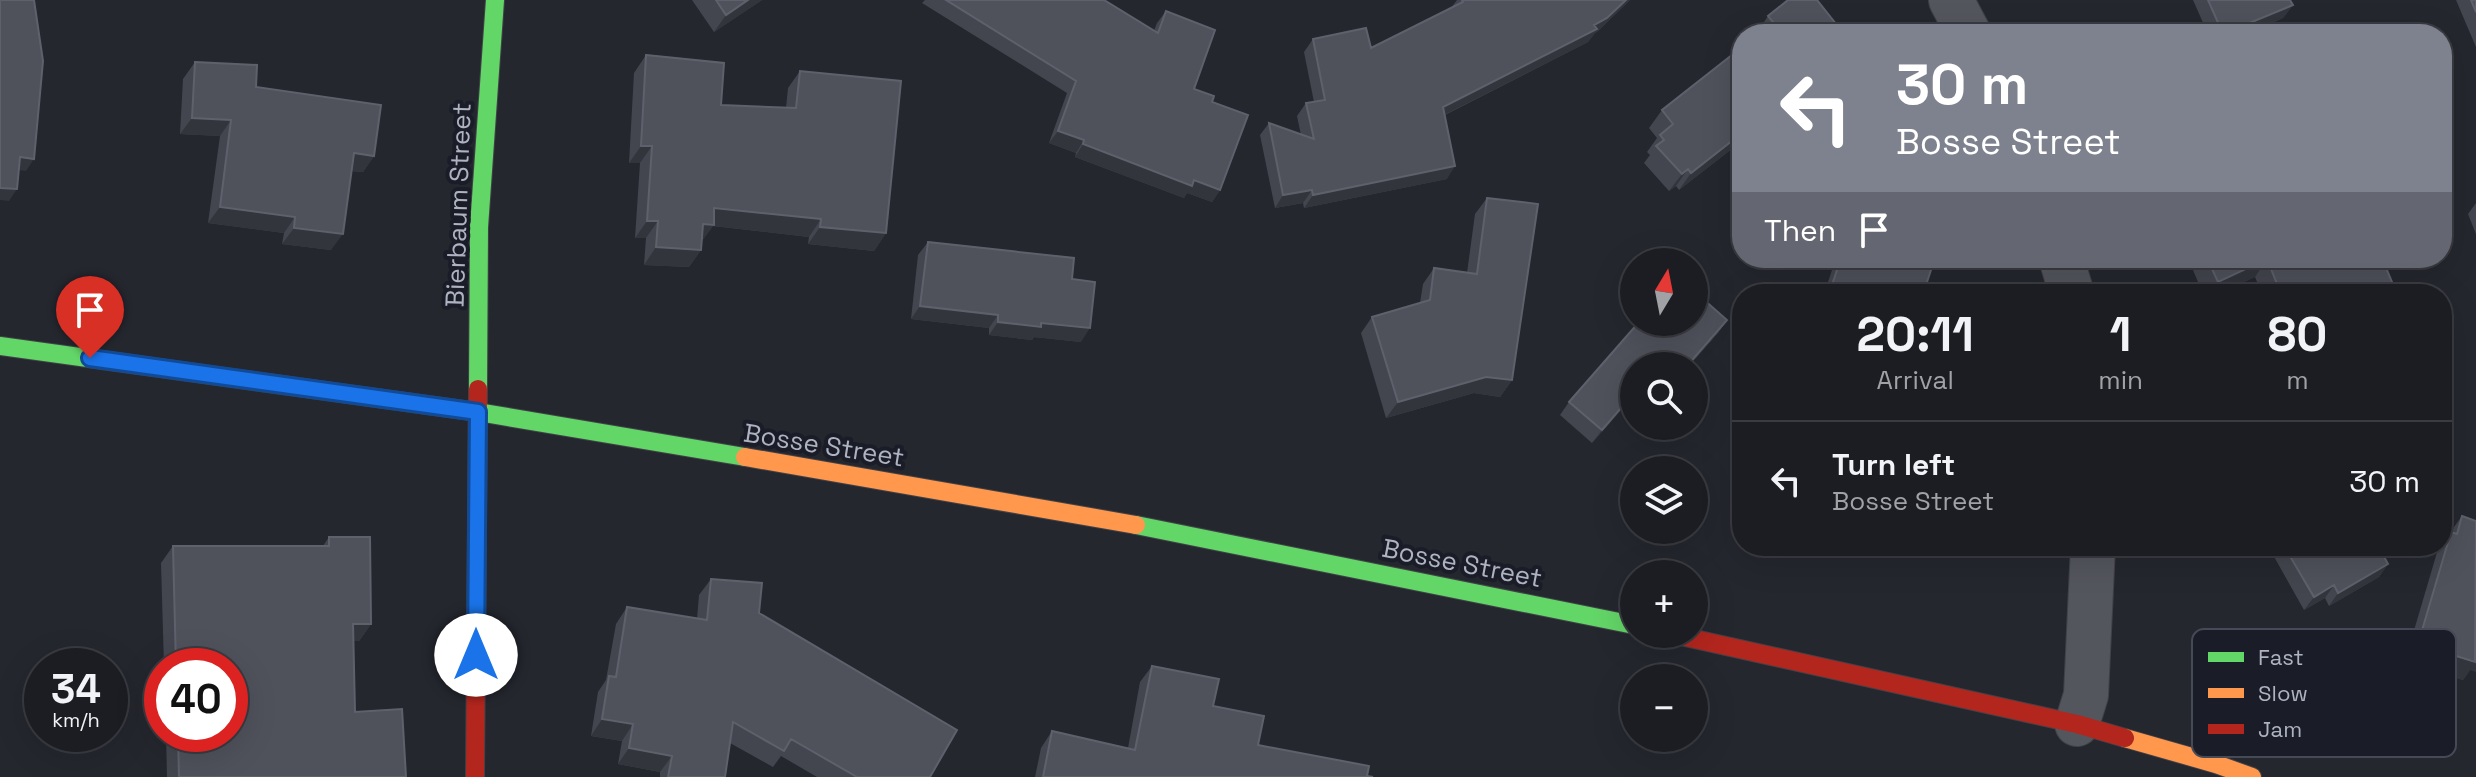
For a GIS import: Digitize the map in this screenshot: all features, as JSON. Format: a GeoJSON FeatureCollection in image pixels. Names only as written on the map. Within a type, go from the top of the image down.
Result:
{"type":"FeatureCollection","features":[{"type":"Feature","properties":{"kind":"street","name":"Bierbaum Street"},"geometry":{"type":"LineString","coordinates":[[475,777],[479,227],[495,0]]}},
{"type":"Feature","properties":{"kind":"street"},"geometry":{"type":"LineString","coordinates":[[1951,0],[1964,24]]}},
{"type":"Feature","properties":{"kind":"street","name":"Bosse Street"},"geometry":{"type":"LineString","coordinates":[[0,346],[478,412],[1041,507],[1620,622]]}},
{"type":"Feature","properties":{"kind":"street"},"geometry":{"type":"LineString","coordinates":[[2077,724],[2086,695],[2093,556]]}},
{"type":"Feature","properties":{"kind":"street"},"geometry":{"type":"LineString","coordinates":[[1708,642],[2077,724],[2252,777]]}},
{"type":"Feature","properties":{"kind":"building"},"geometry":{"type":"Polygon","coordinates":[[[0,0],[34,0],[43,61],[34,159],[20,157],[17,189],[0,188],[0,0]]]}},
{"type":"Feature","properties":{"kind":"building"},"geometry":{"type":"Polygon","coordinates":[[[716,0],[748,0],[726,15],[716,0]]]}},
{"type":"Feature","properties":{"kind":"building"},"geometry":{"type":"Polygon","coordinates":[[[946,0],[1104,0],[1158,33],[1166,11],[1215,30],[1194,89],[1214,96],[1212,102],[1248,115],[1220,190],[1194,180],[1192,186],[1083,144],[1084,140],[1058,131],[1076,81],[946,0]]]}},
{"type":"Feature","properties":{"kind":"building"},"geometry":{"type":"Polygon","coordinates":[[[1462,0],[1626,0],[1607,18],[1594,25],[1597,29],[1443,107],[1455,166],[1313,195],[1312,190],[1283,195],[1269,123],[1314,139],[1306,103],[1325,100],[1313,39],[1366,28],[1371,48],[1462,0]]]}},
{"type":"Feature","properties":{"kind":"building"},"geometry":{"type":"Polygon","coordinates":[[[1788,0],[1817,0],[1836,24],[1770,24],[1773,22],[1768,16],[1788,0]]]}},
{"type":"Feature","properties":{"kind":"building"},"geometry":{"type":"Polygon","coordinates":[[[2208,0],[2290,0],[2293,5],[2247,24],[2219,24],[2208,0]]]}},
{"type":"Feature","properties":{"kind":"building"},"geometry":{"type":"Polygon","coordinates":[[[646,55],[724,63],[721,105],[796,108],[800,71],[901,81],[886,233],[820,227],[821,219],[714,208],[714,225],[703,224],[701,250],[656,247],[658,221],[647,221],[652,146],[641,146],[646,55]]]}},
{"type":"Feature","properties":{"kind":"building"},"geometry":{"type":"Polygon","coordinates":[[[1732,55],[1732,141],[1691,173],[1688,169],[1682,174],[1656,146],[1664,140],[1660,135],[1673,124],[1662,110],[1732,55]]]}},
{"type":"Feature","properties":{"kind":"building"},"geometry":{"type":"Polygon","coordinates":[[[195,62],[257,65],[256,87],[381,105],[374,156],[354,153],[343,234],[294,228],[295,217],[220,207],[231,120],[192,118],[195,62]]]}},
{"type":"Feature","properties":{"kind":"building"},"geometry":{"type":"Polygon","coordinates":[[[1487,198],[1538,204],[1512,380],[1486,377],[1398,402],[1372,317],[1430,300],[1434,268],[1477,274],[1487,198]]]}},
{"type":"Feature","properties":{"kind":"building"},"geometry":{"type":"Polygon","coordinates":[[[928,242],[1074,258],[1072,279],[1095,282],[1090,328],[998,322],[998,315],[920,306],[928,242]]]}},
{"type":"Feature","properties":{"kind":"building"},"geometry":{"type":"Polygon","coordinates":[[[1838,268],[1932,268],[1926,284],[1832,284],[1838,268]]]}},
{"type":"Feature","properties":{"kind":"building"},"geometry":{"type":"Polygon","coordinates":[[[2212,268],[2248,268],[2218,282],[2212,268]]]}},
{"type":"Feature","properties":{"kind":"building"},"geometry":{"type":"Polygon","coordinates":[[[2271,268],[2386,268],[2393,284],[2277,284],[2271,268]]]}},
{"type":"Feature","properties":{"kind":"building"},"geometry":{"type":"Polygon","coordinates":[[[1708,303],[1727,320],[1699,352],[1620,352],[1620,409],[1602,430],[1569,402],[1627,336],[1708,336],[1708,303]]]}},
{"type":"Feature","properties":{"kind":"building"},"geometry":{"type":"Polygon","coordinates":[[[2462,516],[2476,521],[2475,662],[2456,656],[2456,629],[2422,629],[2444,556],[2452,556],[2452,532],[2457,534],[2462,516]]]}},
{"type":"Feature","properties":{"kind":"building"},"geometry":{"type":"Polygon","coordinates":[[[329,537],[370,537],[371,624],[353,624],[355,712],[402,709],[406,777],[179,777],[178,752],[248,752],[248,648],[176,648],[173,546],[329,546],[329,537]]]}},
{"type":"Feature","properties":{"kind":"building"},"geometry":{"type":"Polygon","coordinates":[[[2290,556],[2384,556],[2388,564],[2338,593],[2334,585],[2314,597],[2290,556]]]}},
{"type":"Feature","properties":{"kind":"building"},"geometry":{"type":"Polygon","coordinates":[[[711,579],[762,583],[759,613],[957,730],[930,777],[857,777],[791,739],[784,751],[733,722],[725,777],[668,777],[672,756],[629,748],[633,724],[602,719],[609,676],[616,677],[627,607],[707,620],[711,579]]]}},
{"type":"Feature","properties":{"kind":"building"},"geometry":{"type":"Polygon","coordinates":[[[1152,666],[1219,679],[1213,706],[1264,716],[1258,745],[1369,766],[1367,776],[1373,777],[1043,777],[1052,731],[1135,750],[1152,666]]]}},
{"type":"Feature","properties":{"kind":"traffic: fast"},"geometry":{"type":"LineString","coordinates":[[478,389],[479,227],[495,0]]}},
{"type":"Feature","properties":{"kind":"traffic: fast"},"geometry":{"type":"LineString","coordinates":[[0,346],[478,412],[745,457]]}},
{"type":"Feature","properties":{"kind":"traffic: fast"},"geometry":{"type":"LineString","coordinates":[[1136,525],[1620,622]]}},
{"type":"Feature","properties":{"kind":"traffic: slow"},"geometry":{"type":"LineString","coordinates":[[745,457],[1136,525]]}},
{"type":"Feature","properties":{"kind":"traffic: slow"},"geometry":{"type":"LineString","coordinates":[[2125,738],[2252,777]]}},
{"type":"Feature","properties":{"kind":"traffic: jam"},"geometry":{"type":"LineString","coordinates":[[475,777],[478,389]]}},
{"type":"Feature","properties":{"kind":"traffic: jam"},"geometry":{"type":"LineString","coordinates":[[1708,642],[2077,724],[2125,738]]}},
{"type":"Feature","properties":{"kind":"route"},"geometry":{"type":"LineString","coordinates":[[90,358],[478,412],[476,655]]}}]}
